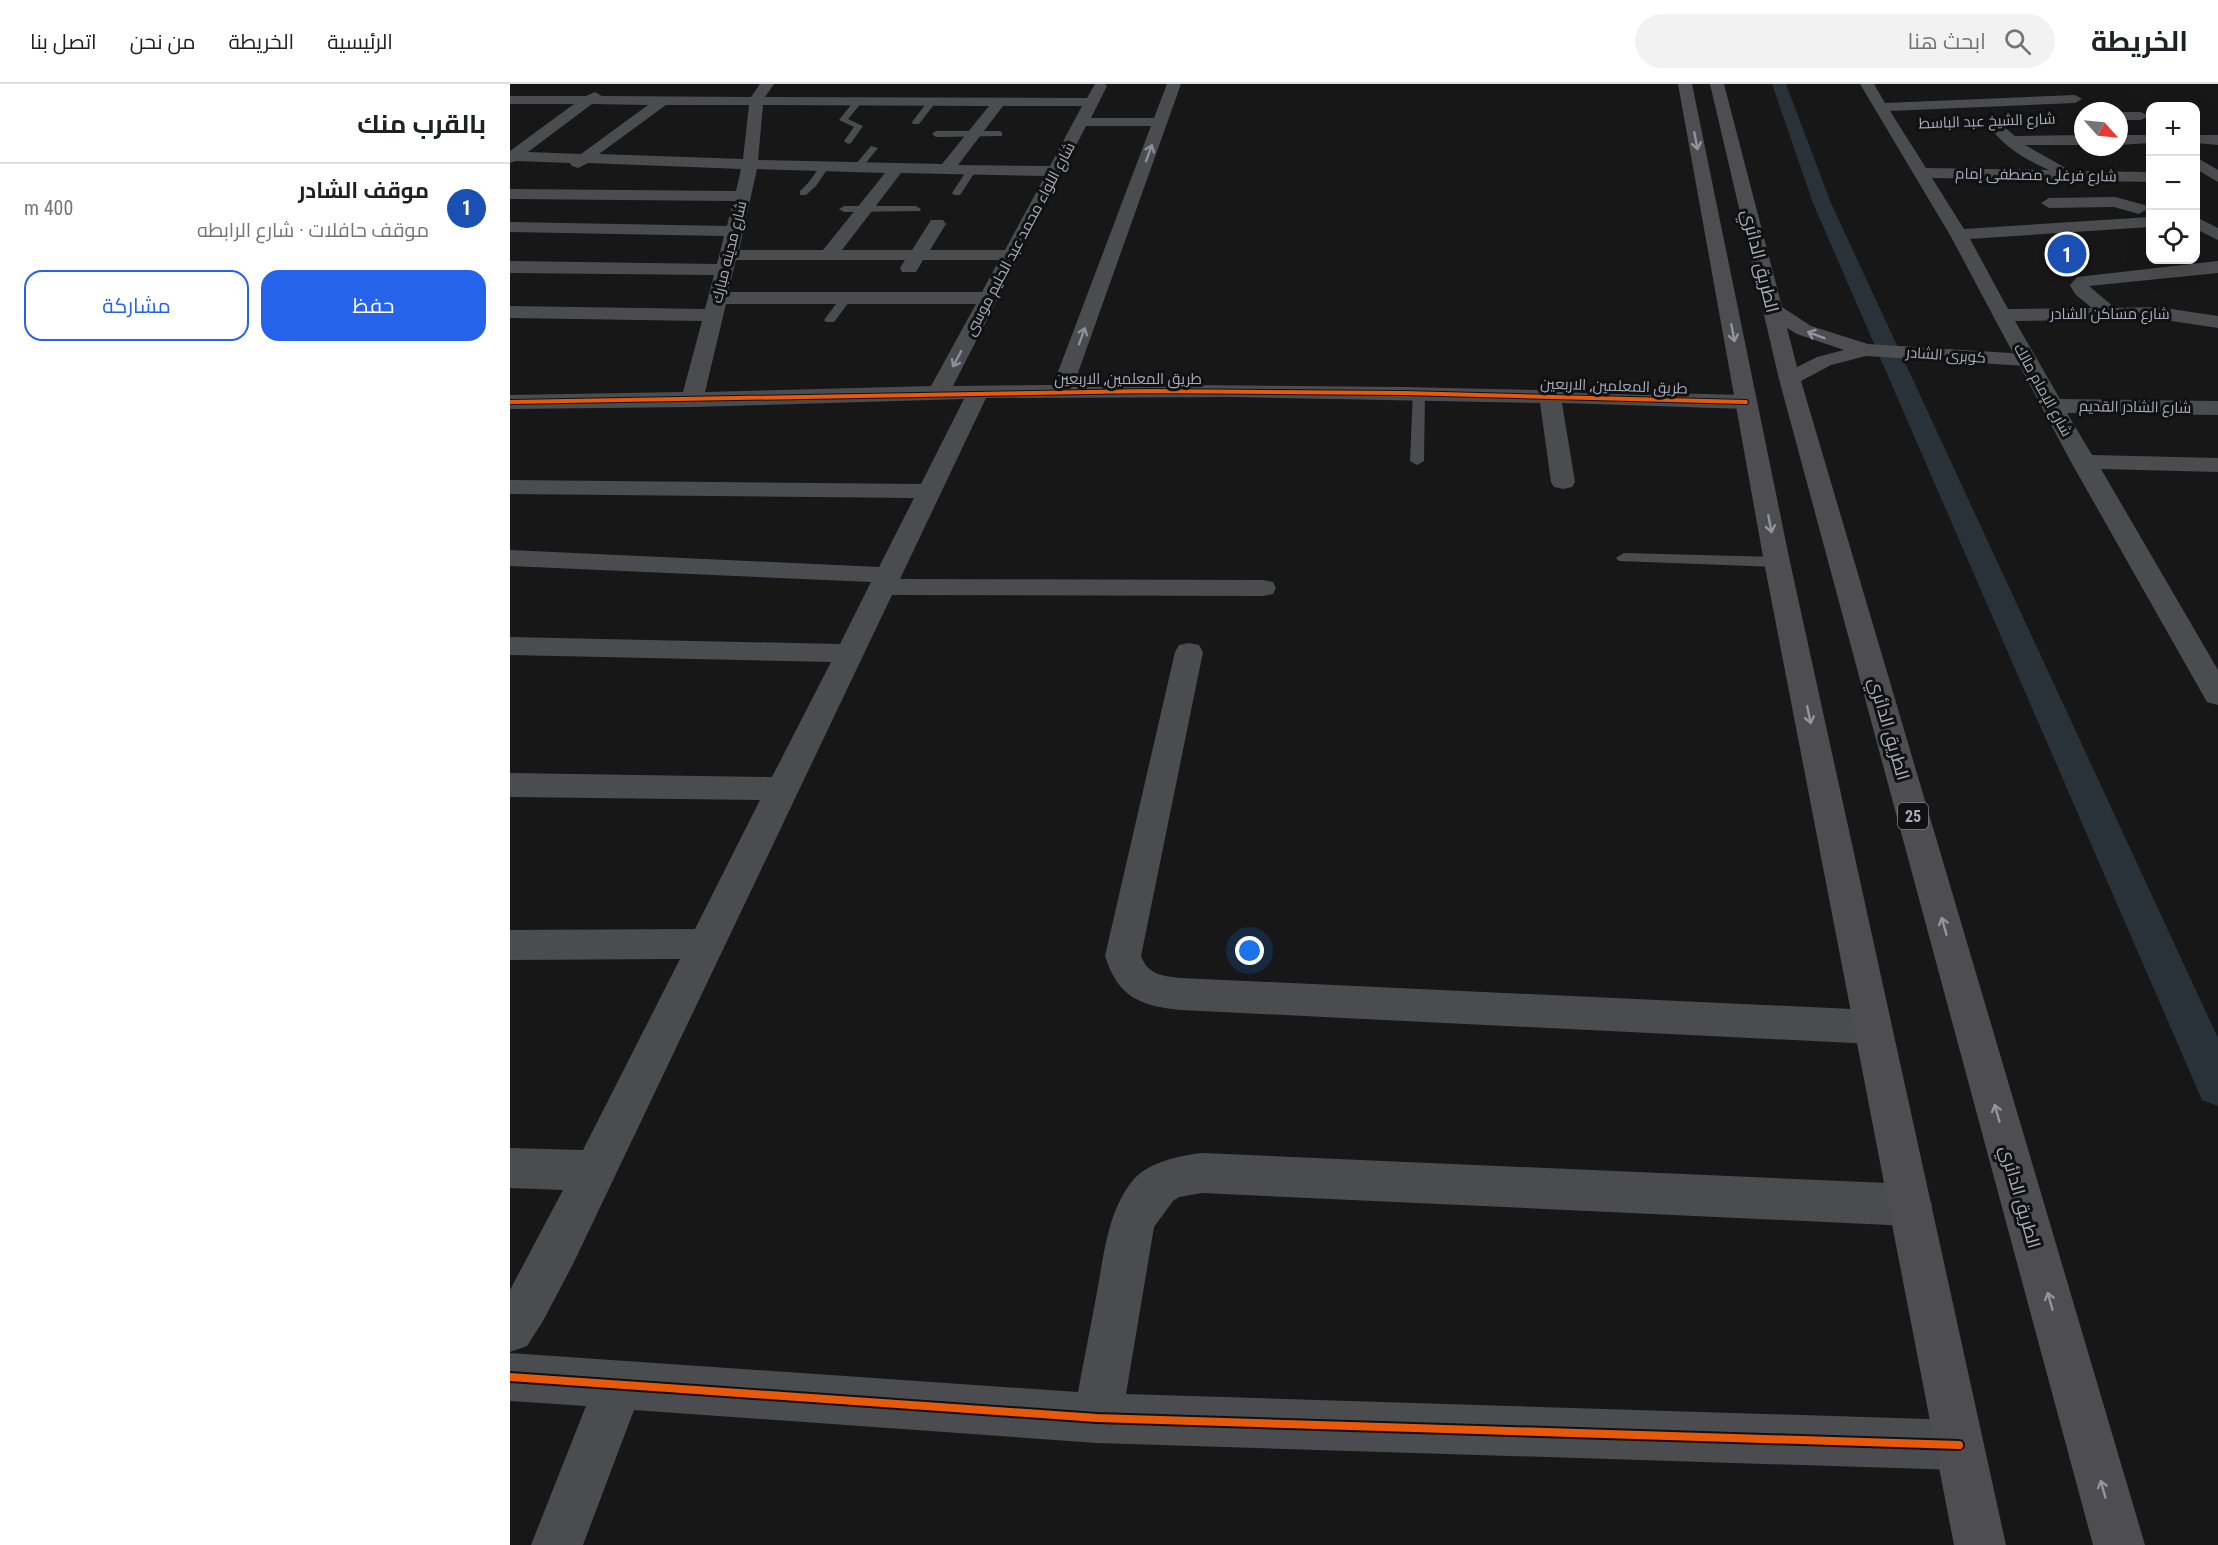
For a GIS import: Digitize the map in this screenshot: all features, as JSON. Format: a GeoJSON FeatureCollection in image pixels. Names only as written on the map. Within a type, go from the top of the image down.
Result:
{"type":"FeatureCollection","features":[{"type":"Feature","properties":{"kind":"highway","name":"الطريق الدائري"},"geometry":{"type":"LineString","coordinates":[[1685,84],[1777,562],[1980,1545]]}},
{"type":"Feature","properties":{"kind":"highway","name":"الطريق الدائري"},"geometry":{"type":"LineString","coordinates":[[1717,84],[1790,379],[2119,1545]]}},
{"type":"Feature","properties":{"kind":"highway","name":"كوبرى الشادر"},"geometry":{"type":"LineString","coordinates":[[1771,309],[1804,330],[1866,350],[2026,360]]}},
{"type":"Feature","properties":{"kind":"highway","name":"كوبرى الشادر"},"geometry":{"type":"LineString","coordinates":[[1790,379],[1824,361],[1866,350]]}},
{"type":"Feature","properties":{"kind":"street"},"geometry":{"type":"LineString","coordinates":[[511,157],[610,84]]}},
{"type":"Feature","properties":{"kind":"street"},"geometry":{"type":"LineString","coordinates":[[630,100],[650,84]]}},
{"type":"Feature","properties":{"kind":"street"},"geometry":{"type":"LineString","coordinates":[[707,101],[724,84]]}},
{"type":"Feature","properties":{"kind":"street"},"geometry":{"type":"LineString","coordinates":[[757,102],[758,95],[767,84]]}},
{"type":"Feature","properties":{"kind":"street"},"geometry":{"type":"LineString","coordinates":[[915,102],[927,84]]}},
{"type":"Feature","properties":{"kind":"street"},"geometry":{"type":"LineString","coordinates":[[1028,102],[1040,84]]}},
{"type":"Feature","properties":{"kind":"street","name":"شارع اللواء محمد عبد الحليم موسى"},"geometry":{"type":"LineString","coordinates":[[938,394],[1101,84]]}},
{"type":"Feature","properties":{"kind":"street"},"geometry":{"type":"LineString","coordinates":[[1062,391],[1174,84]]}},
{"type":"Feature","properties":{"kind":"street"},"geometry":{"type":"LineString","coordinates":[[1882,102],[2078,96]]}},
{"type":"Feature","properties":{"kind":"street"},"geometry":{"type":"LineString","coordinates":[[538,194],[663,100]]}},
{"type":"Feature","properties":{"kind":"street"},"geometry":{"type":"LineString","coordinates":[[512,101],[1091,102]]}},
{"type":"Feature","properties":{"kind":"street","name":"شارع مدينه مبارك"},"geometry":{"type":"LineString","coordinates":[[692,400],[750,164],[757,102]]}},
{"type":"Feature","properties":{"kind":"street"},"geometry":{"type":"LineString","coordinates":[[947,169],[999,102]]}},
{"type":"Feature","properties":{"kind":"street","name":"شارع الإمام مالك"},"geometry":{"type":"LineString","coordinates":[[1882,102],[2218,696]]}},
{"type":"Feature","properties":{"kind":"street"},"geometry":{"type":"LineString","coordinates":[[2128,116],[2141,116]]}},
{"type":"Feature","properties":{"kind":"street"},"geometry":{"type":"LineString","coordinates":[[1081,122],[1160,122]]}},
{"type":"Feature","properties":{"kind":"street"},"geometry":{"type":"LineString","coordinates":[[2071,176],[2031,156],[2002,128],[2074,139]]}},
{"type":"Feature","properties":{"kind":"street"},"geometry":{"type":"LineString","coordinates":[[544,133],[566,133]]}},
{"type":"Feature","properties":{"kind":"street"},"geometry":{"type":"LineString","coordinates":[[598,133],[619,133]]}},
{"type":"Feature","properties":{"kind":"street"},"geometry":{"type":"LineString","coordinates":[[2128,140],[2146,139]]}},
{"type":"Feature","properties":{"kind":"street"},"geometry":{"type":"LineString","coordinates":[[2200,139],[2218,140]]}},
{"type":"Feature","properties":{"kind":"street"},"geometry":{"type":"LineString","coordinates":[[511,157],[824,167],[1055,171]]}},
{"type":"Feature","properties":{"kind":"street"},"geometry":{"type":"LineString","coordinates":[[2108,160],[2143,178]]}},
{"type":"Feature","properties":{"kind":"street"},"geometry":{"type":"LineString","coordinates":[[2200,165],[2218,177]]}},
{"type":"Feature","properties":{"kind":"street"},"geometry":{"type":"LineString","coordinates":[[810,298],[865,209],[897,168]]}},
{"type":"Feature","properties":{"kind":"street","name":"شارع فرغلى مصطفى إمام"},"geometry":{"type":"LineString","coordinates":[[1921,172],[2143,178]]}},
{"type":"Feature","properties":{"kind":"street"},"geometry":{"type":"LineString","coordinates":[[2200,177],[2218,177]]}},
{"type":"Feature","properties":{"kind":"street"},"geometry":{"type":"LineString","coordinates":[[510,194],[743,196]]}},
{"type":"Feature","properties":{"kind":"street"},"geometry":{"type":"LineString","coordinates":[[2049,203],[2115,202],[2146,211]]}},
{"type":"Feature","properties":{"kind":"street"},"geometry":{"type":"LineString","coordinates":[[2200,220],[2218,219]]}},
{"type":"Feature","properties":{"kind":"street"},"geometry":{"type":"LineString","coordinates":[[1959,235],[2146,222]]}},
{"type":"Feature","properties":{"kind":"street"},"geometry":{"type":"LineString","coordinates":[[2200,223],[2218,236]]}},
{"type":"Feature","properties":{"kind":"street"},"geometry":{"type":"LineString","coordinates":[[890,298],[937,224]]}},
{"type":"Feature","properties":{"kind":"street"},"geometry":{"type":"LineString","coordinates":[[510,227],[734,231]]}},
{"type":"Feature","properties":{"kind":"street"},"geometry":{"type":"LineString","coordinates":[[510,267],[726,262],[830,266],[917,255],[1011,255]]}},
{"type":"Feature","properties":{"kind":"street"},"geometry":{"type":"LineString","coordinates":[[2111,314],[2079,285],[2084,281],[2218,267]]}},
{"type":"Feature","properties":{"kind":"street"},"geometry":{"type":"LineString","coordinates":[[510,312],[715,307],[810,298],[989,298]]}},
{"type":"Feature","properties":{"kind":"street","name":"شارع مساكن الشادر"},"geometry":{"type":"LineString","coordinates":[[2001,315],[2176,314],[2218,322]]}},
{"type":"Feature","properties":{"kind":"street","name":"طريق المعلمين, الاربعين"},"geometry":{"type":"LineString","coordinates":[[510,402],[1062,391],[1419,392],[1746,402]]}},
{"type":"Feature","properties":{"kind":"street"},"geometry":{"type":"LineString","coordinates":[[510,1329],[543,1276],[978,393]]}},
{"type":"Feature","properties":{"kind":"street"},"geometry":{"type":"LineString","coordinates":[[1550,396],[1563,482]]}},
{"type":"Feature","properties":{"kind":"street","name":"شارع الشادر القديم"},"geometry":{"type":"LineString","coordinates":[[2052,406],[2218,408]]}},
{"type":"Feature","properties":{"kind":"street"},"geometry":{"type":"LineString","coordinates":[[2084,462],[2218,465]]}},
{"type":"Feature","properties":{"kind":"street"},"geometry":{"type":"LineString","coordinates":[[510,488],[930,491]]}},
{"type":"Feature","properties":{"kind":"street"},"geometry":{"type":"LineString","coordinates":[[510,558],[885,581],[1263,588]]}},
{"type":"Feature","properties":{"kind":"street"},"geometry":{"type":"LineString","coordinates":[[510,646],[850,653]]}},
{"type":"Feature","properties":{"kind":"street"},"geometry":{"type":"LineString","coordinates":[[1189,652],[1123,956],[1126,969],[1135,980],[1148,988],[1180,994],[1873,1027]]}},
{"type":"Feature","properties":{"kind":"street"},"geometry":{"type":"LineString","coordinates":[[510,785],[783,789]]}},
{"type":"Feature","properties":{"kind":"street"},"geometry":{"type":"LineString","coordinates":[[510,945],[707,944]]}},
{"type":"Feature","properties":{"kind":"street"},"geometry":{"type":"LineString","coordinates":[[510,1168],[595,1171]]}},
{"type":"Feature","properties":{"kind":"street"},"geometry":{"type":"LineString","coordinates":[[1097,1418],[1132,1226],[1145,1197],[1157,1186],[1173,1178],[1203,1173],[1910,1205]]}},
{"type":"Feature","properties":{"kind":"street"},"geometry":{"type":"LineString","coordinates":[[510,1377],[1097,1418],[1959,1445]]}},
{"type":"Feature","properties":{"kind":"street"},"geometry":{"type":"LineString","coordinates":[[557,1545],[619,1384]]}},
{"type":"Feature","properties":{"kind":"lane"},"geometry":{"type":"LineString","coordinates":[[848,141],[859,126],[843,120],[858,102]]}},
{"type":"Feature","properties":{"kind":"lane"},"geometry":{"type":"LineString","coordinates":[[916,122],[932,102]]}},
{"type":"Feature","properties":{"kind":"lane"},"geometry":{"type":"LineString","coordinates":[[936,134],[999,134]]}},
{"type":"Feature","properties":{"kind":"lane"},"geometry":{"type":"LineString","coordinates":[[858,167],[874,148]]}},
{"type":"Feature","properties":{"kind":"lane"},"geometry":{"type":"LineString","coordinates":[[803,193],[813,184],[824,167]]}},
{"type":"Feature","properties":{"kind":"lane"},"geometry":{"type":"LineString","coordinates":[[957,193],[972,169]]}},
{"type":"Feature","properties":{"kind":"lane"},"geometry":{"type":"LineString","coordinates":[[844,209],[916,209]]}},
{"type":"Feature","properties":{"kind":"lane"},"geometry":{"type":"LineString","coordinates":[[830,320],[846,298]]}},
{"type":"Feature","properties":{"kind":"lane"},"geometry":{"type":"LineString","coordinates":[[1417,461],[1419,392]]}},
{"type":"Feature","properties":{"kind":"lane"},"geometry":{"type":"LineString","coordinates":[[1624,558],[1777,562]]}},
{"type":"Feature","properties":{"kind":"waterway"},"geometry":{"type":"LineString","coordinates":[[1779,84],[1822,203],[2218,1086]]}},
{"type":"Feature","properties":{"kind":"cycle path"},"geometry":{"type":"LineString","coordinates":[[510,402],[925,393],[1148,391],[1404,393],[1746,402]]}},
{"type":"Feature","properties":{"kind":"cycle path"},"geometry":{"type":"LineString","coordinates":[[510,1377],[1097,1418],[1959,1445]]}},
{"type":"Feature","properties":{"kind":"place","name":"موقف الشادر"},"geometry":{"type":"Point","coordinates":[2067,254]}}]}
